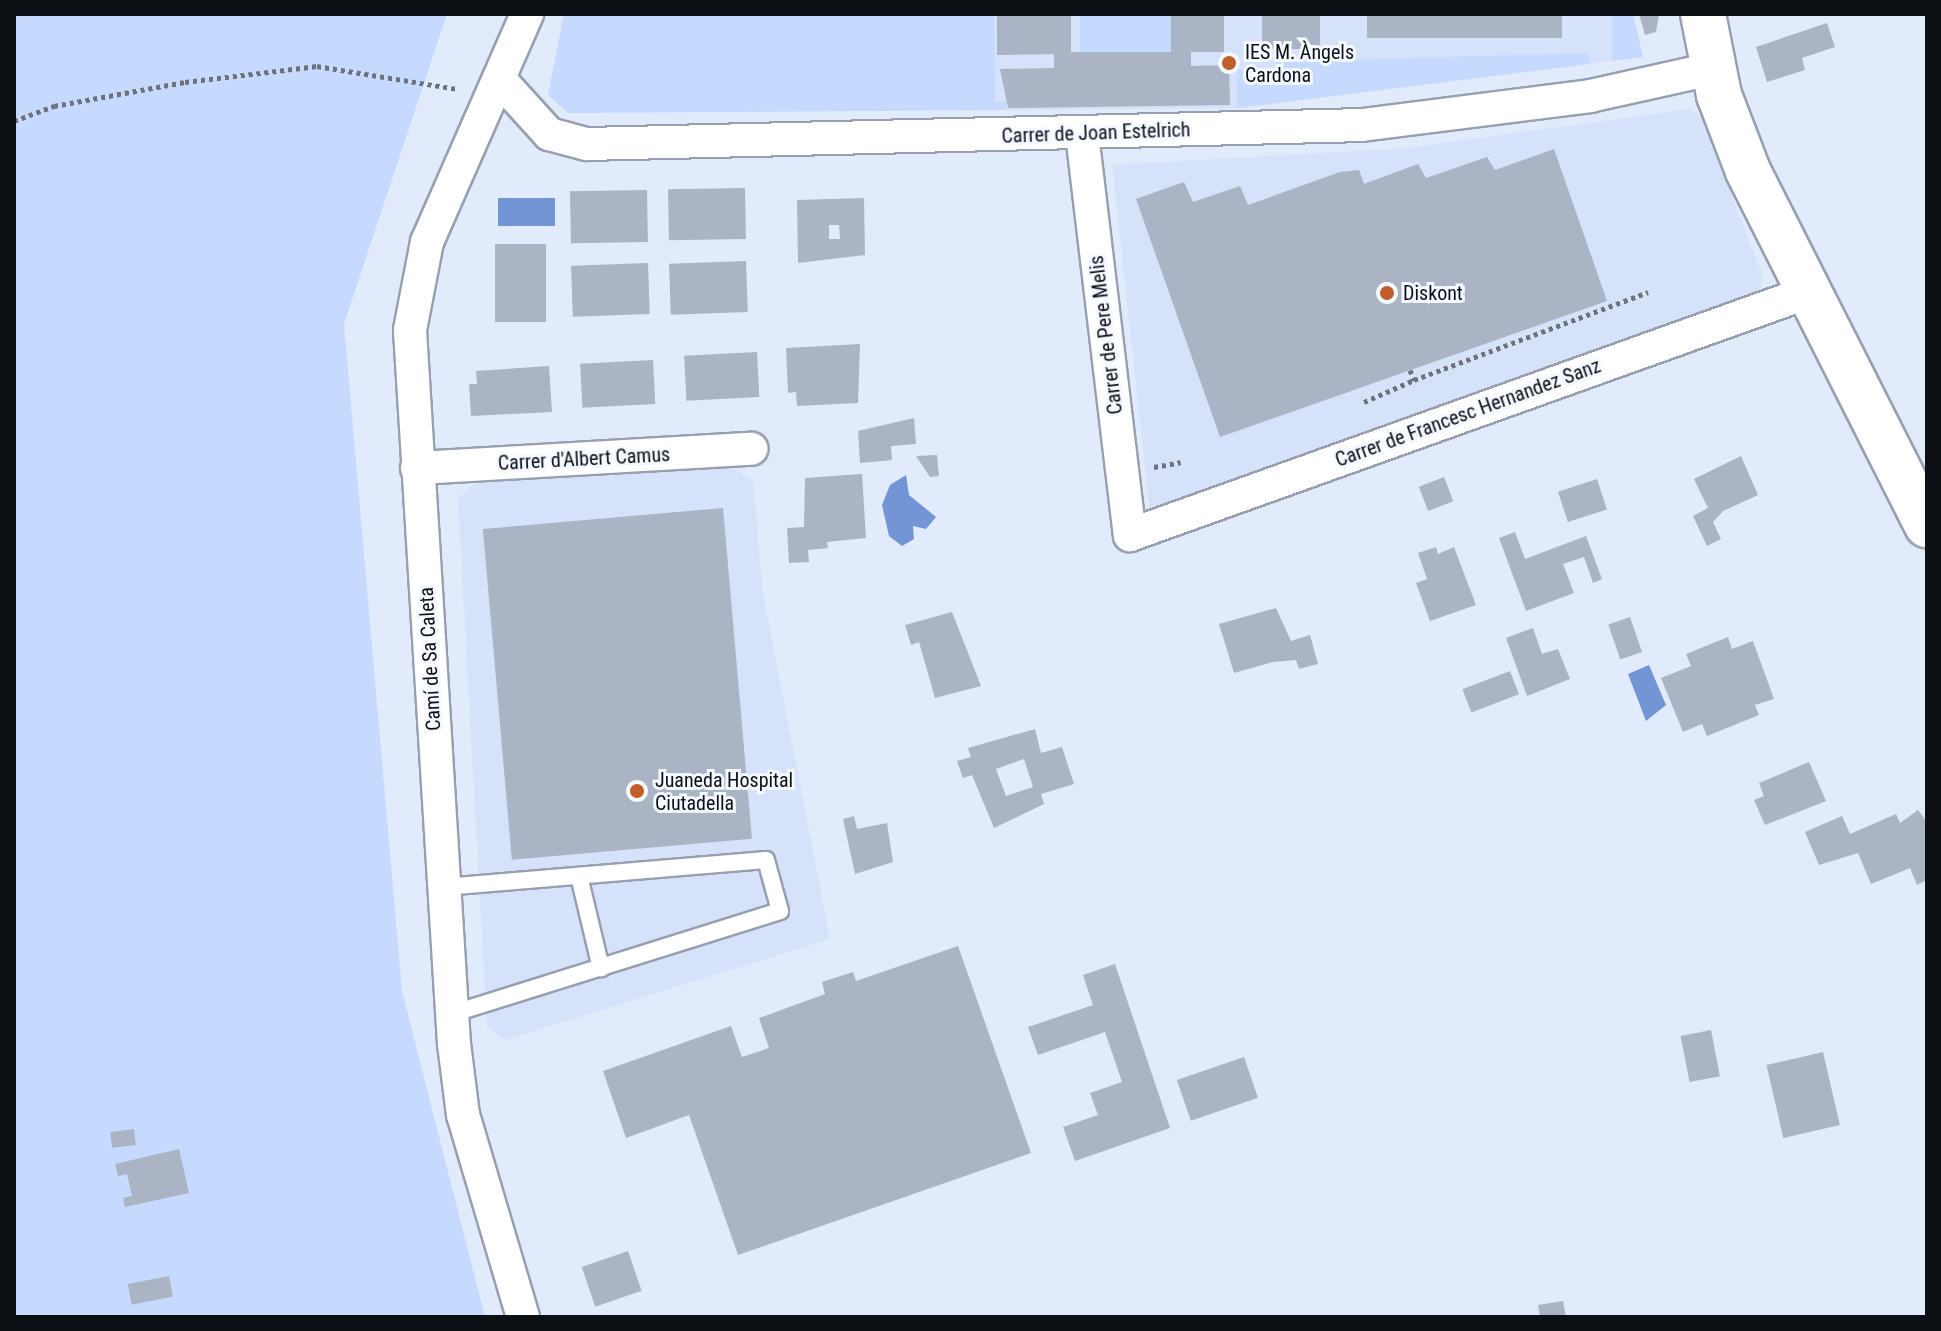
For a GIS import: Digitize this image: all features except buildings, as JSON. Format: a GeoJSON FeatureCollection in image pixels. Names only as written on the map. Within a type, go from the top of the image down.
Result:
{"type":"FeatureCollection","features":[{"type":"Feature","properties":{"kind":"street","name":"Camí de Sa Caleta"},"geometry":{"type":"LineString","coordinates":[[523,1317],[463,1115],[452,1014],[410,330],[427,242],[501,81],[527,14]]}},
{"type":"Feature","properties":{"kind":"street"},"geometry":{"type":"LineString","coordinates":[[1703,14],[1712,69],[1748,171],[1778,228],[1806,293],[1916,479],[1927,525]]}},
{"type":"Feature","properties":{"kind":"street"},"geometry":{"type":"LineString","coordinates":[[1703,14],[1737,89],[1778,228]]}},
{"type":"Feature","properties":{"kind":"street","name":"Carrer de Joan Estelrich"},"geometry":{"type":"LineString","coordinates":[[501,81],[549,134],[587,144],[1362,125],[1590,96],[1712,69]]}},
{"type":"Feature","properties":{"kind":"street","name":"Carrer de Pere Melis"},"geometry":{"type":"LineString","coordinates":[[1082,134],[1130,535]]}},
{"type":"Feature","properties":{"kind":"street","name":"Carrer de Francesc Hernandez Sanz"},"geometry":{"type":"LineString","coordinates":[[1130,535],[1806,293]]}},
{"type":"Feature","properties":{"kind":"street","name":"Carrer d'Albert Camus"},"geometry":{"type":"LineString","coordinates":[[417,468],[751,449]]}},
{"type":"Feature","properties":{"kind":"lane"},"geometry":{"type":"LineString","coordinates":[[444,887],[766,860],[780,911],[452,1014]]}},
{"type":"Feature","properties":{"kind":"lane"},"geometry":{"type":"LineString","coordinates":[[579,876],[601,968]]}},
{"type":"Feature","properties":{"kind":"path"},"geometry":{"type":"LineString","coordinates":[[14,121],[54,106],[171,84],[317,66],[470,91]]}},
{"type":"Feature","properties":{"kind":"path"},"geometry":{"type":"LineString","coordinates":[[1364,402],[1414,380],[1648,292]]}},
{"type":"Feature","properties":{"kind":"path"},"geometry":{"type":"LineString","coordinates":[[1410,370],[1414,380]]}},
{"type":"Feature","properties":{"kind":"shaded area"},"geometry":{"type":"Polygon","coordinates":[[[14,14],[447,14],[344,324],[402,991],[485,1317],[14,1317],[14,14]]]}},
{"type":"Feature","properties":{"kind":"shaded area","name":"IES M. Àngels Cardona"},"geometry":{"type":"Polygon","coordinates":[[[564,14],[1633,14],[1643,57],[1237,108],[1006,110],[1006,102],[560,26],[564,14]]]}},
{"type":"Feature","properties":{"kind":"shaded area"},"geometry":{"type":"Polygon","coordinates":[[[564,14],[994,14],[995,101],[1006,102],[1006,110],[568,113],[548,95],[564,14]]]}},
{"type":"Feature","properties":{"kind":"shaded area"},"geometry":{"type":"Polygon","coordinates":[[[1080,14],[1179,14],[1179,59],[1080,59],[1080,14]]]}},
{"type":"Feature","properties":{"kind":"shaded area"},"geometry":{"type":"Polygon","coordinates":[[[1612,14],[1633,14],[1643,57],[1612,61],[1612,14]]]}},
{"type":"Feature","properties":{"kind":"shaded area"},"geometry":{"type":"Polygon","coordinates":[[[1589,53],[1590,64],[1237,108],[1237,70],[1275,69],[1276,62],[1589,53]]]}},
{"type":"Feature","properties":{"kind":"shaded area"},"geometry":{"type":"Polygon","coordinates":[[[1689,109],[1702,118],[1763,277],[1758,298],[1150,512],[1112,165],[1408,148],[1689,109]]]}},
{"type":"Feature","properties":{"kind":"shaded area","name":"Juaneda Hospital Ciutadella"},"geometry":{"type":"Polygon","coordinates":[[[724,463],[753,480],[763,594],[830,939],[505,1040],[487,1026],[458,499],[473,484],[724,463]]]}},
{"type":"Feature","properties":{"kind":"water"},"geometry":{"type":"Polygon","coordinates":[[[498,198],[555,198],[555,226],[498,226],[498,198]]]}},
{"type":"Feature","properties":{"kind":"water"},"geometry":{"type":"Polygon","coordinates":[[[906,475],[909,495],[936,517],[926,529],[913,526],[914,539],[902,546],[889,536],[882,505],[890,485],[906,475]]]}},
{"type":"Feature","properties":{"kind":"water"},"geometry":{"type":"Polygon","coordinates":[[[1649,665],[1666,705],[1646,721],[1628,674],[1649,665]]]}},
{"type":"Feature","properties":{"kind":"place","name":"IES M. Àngels Cardona"},"geometry":{"type":"Point","coordinates":[1229,63]}},
{"type":"Feature","properties":{"kind":"place","name":"Diskont"},"geometry":{"type":"Point","coordinates":[1387,293]}},
{"type":"Feature","properties":{"kind":"place","name":"Juaneda Hospital Ciutadella"},"geometry":{"type":"Point","coordinates":[637,791]}}]}
